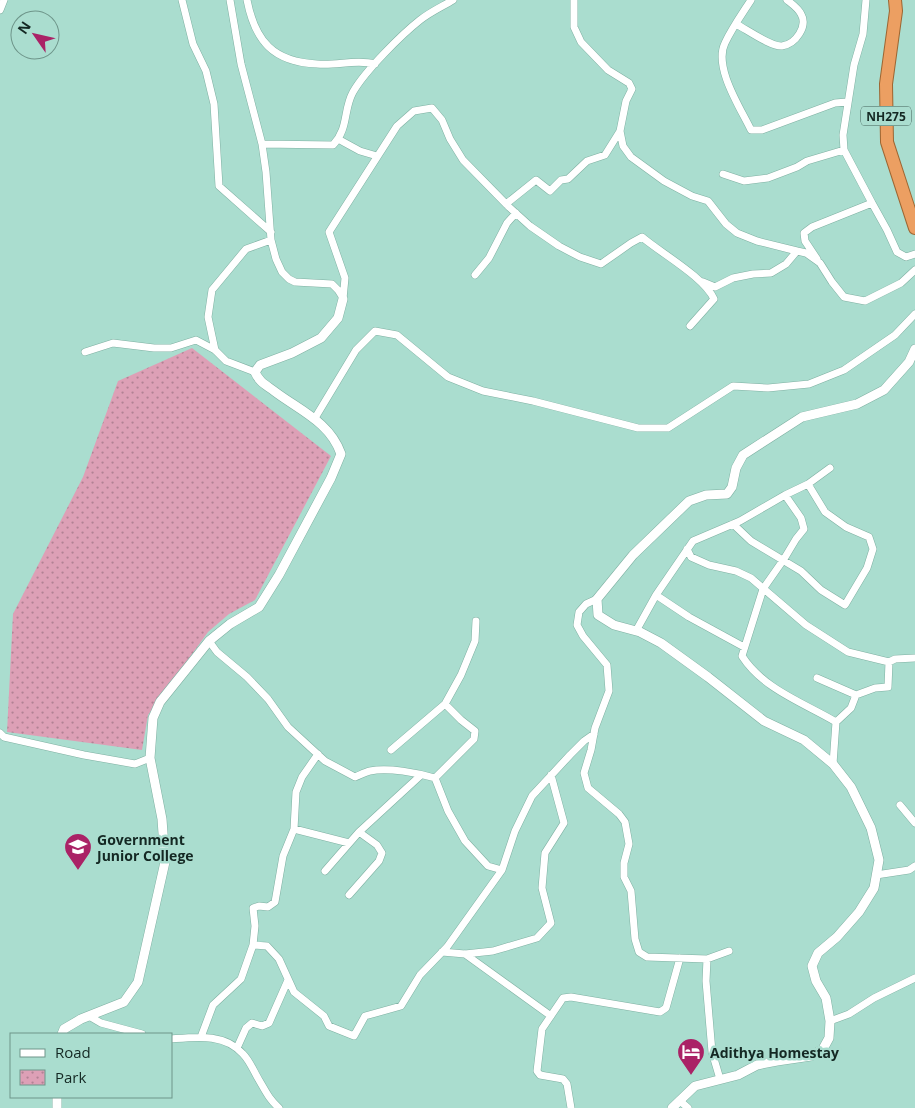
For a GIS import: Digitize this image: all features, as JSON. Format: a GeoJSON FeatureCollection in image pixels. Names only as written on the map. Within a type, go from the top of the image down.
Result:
{"type":"FeatureCollection","features":[{"type":"Feature","properties":{"kind":"highway","name":"NH275"},"geometry":{"type":"LineString","coordinates":[[895,0],[896,11],[886,84],[887,142],[915,228]]}},
{"type":"Feature","properties":{"kind":"street"},"geometry":{"type":"LineString","coordinates":[[0,10],[4,0]]}},
{"type":"Feature","properties":{"kind":"street"},"geometry":{"type":"LineString","coordinates":[[182,0],[193,44],[206,71],[214,104],[220,186],[271,236]]}},
{"type":"Feature","properties":{"kind":"street"},"geometry":{"type":"LineString","coordinates":[[230,0],[241,64],[262,144],[271,236],[282,272],[295,282],[332,284],[343,299]]}},
{"type":"Feature","properties":{"kind":"street"},"geometry":{"type":"LineString","coordinates":[[247,0],[251,20],[258,36],[268,47],[285,57],[317,64],[363,61],[375,64]]}},
{"type":"Feature","properties":{"kind":"street"},"geometry":{"type":"LineString","coordinates":[[262,144],[333,144],[344,128],[351,94],[360,80],[421,19],[453,0]]}},
{"type":"Feature","properties":{"kind":"street"},"geometry":{"type":"LineString","coordinates":[[506,204],[536,180],[550,191],[561,180],[568,179],[587,161],[605,155],[620,131],[626,101],[632,90],[630,83],[608,70],[581,42],[574,27],[574,0]]}},
{"type":"Feature","properties":{"kind":"street"},"geometry":{"type":"LineString","coordinates":[[751,0],[724,45],[722,57],[725,75],[751,130],[762,130],[835,103],[847,102]]}},
{"type":"Feature","properties":{"kind":"street"},"geometry":{"type":"LineString","coordinates":[[736,24],[774,44],[781,46],[790,43],[797,38],[803,23],[801,14],[787,0]]}},
{"type":"Feature","properties":{"kind":"street"},"geometry":{"type":"LineString","coordinates":[[866,0],[863,34],[854,65],[847,102],[843,135],[844,150],[897,252],[906,257],[915,254]]}},
{"type":"Feature","properties":{"kind":"street"},"geometry":{"type":"LineString","coordinates":[[255,372],[260,365],[292,353],[320,338],[338,318],[343,299],[345,278],[329,232],[397,126],[414,111],[432,108],[442,120],[450,139],[463,160],[530,226],[559,246],[580,257],[601,264],[630,243],[642,237],[698,279],[714,299],[690,326]]}},
{"type":"Feature","properties":{"kind":"street"},"geometry":{"type":"LineString","coordinates":[[620,131],[623,146],[630,157],[664,181],[692,196],[708,201],[726,224],[737,233],[757,241],[806,253],[820,263]]}},
{"type":"Feature","properties":{"kind":"street"},"geometry":{"type":"LineString","coordinates":[[338,139],[360,151],[377,156]]}},
{"type":"Feature","properties":{"kind":"street"},"geometry":{"type":"LineString","coordinates":[[723,174],[744,181],[768,178],[797,167],[807,161],[844,150]]}},
{"type":"Feature","properties":{"kind":"street"},"geometry":{"type":"LineString","coordinates":[[872,203],[812,226],[804,232],[805,241],[844,297],[865,301],[901,283],[915,270]]}},
{"type":"Feature","properties":{"kind":"street"},"geometry":{"type":"LineString","coordinates":[[475,275],[488,258],[507,223],[516,213]]}},
{"type":"Feature","properties":{"kind":"street"},"geometry":{"type":"LineString","coordinates":[[215,350],[208,317],[212,290],[246,249],[271,236]]}},
{"type":"Feature","properties":{"kind":"street"},"geometry":{"type":"LineString","coordinates":[[698,279],[715,287],[733,278],[771,273],[786,264],[797,250]]}},
{"type":"Feature","properties":{"kind":"street"},"geometry":{"type":"LineString","coordinates":[[315,418],[356,350],[375,331],[396,335],[448,377],[483,390],[638,428],[668,428],[734,386],[768,388],[809,384],[844,370],[895,335],[915,314]]}},
{"type":"Feature","properties":{"kind":"street"},"geometry":{"type":"LineString","coordinates":[[62,1033],[64,1029],[81,1019],[124,1002],[138,982],[165,862],[162,819],[150,758],[153,718],[160,702],[209,641],[230,624],[258,607],[279,575],[331,478],[341,454],[337,442],[315,418],[290,403],[259,380],[255,372],[226,361],[215,350],[196,340],[171,348],[113,343],[85,352]]}},
{"type":"Feature","properties":{"kind":"street"},"geometry":{"type":"LineString","coordinates":[[729,951],[706,959],[648,957],[639,952],[635,939],[631,891],[624,877],[624,863],[629,844],[626,822],[588,788],[584,773],[594,734],[609,691],[607,665],[583,636],[577,625],[579,612],[586,604],[597,599],[633,555],[689,501],[706,495],[727,494],[732,487],[736,468],[743,455],[802,417],[857,404],[884,390],[909,362],[915,349]]}},
{"type":"Feature","properties":{"kind":"street"},"geometry":{"type":"LineString","coordinates":[[636,631],[656,595],[693,541],[733,524],[784,495],[808,484],[830,468]]}},
{"type":"Feature","properties":{"kind":"street"},"geometry":{"type":"LineString","coordinates":[[733,524],[751,541],[801,570],[821,590],[846,605],[867,568],[873,549],[870,537],[846,527],[825,512],[808,484]]}},
{"type":"Feature","properties":{"kind":"street"},"geometry":{"type":"LineString","coordinates":[[784,495],[802,518],[804,529],[763,589],[742,656],[748,666],[800,704],[836,722]]}},
{"type":"Feature","properties":{"kind":"street"},"geometry":{"type":"LineString","coordinates":[[687,549],[691,557],[709,565],[751,578],[806,625],[848,652],[889,662],[895,659],[915,658]]}},
{"type":"Feature","properties":{"kind":"street"},"geometry":{"type":"LineString","coordinates":[[656,595],[689,617],[744,647]]}},
{"type":"Feature","properties":{"kind":"street"},"geometry":{"type":"LineString","coordinates":[[597,599],[598,615],[614,625],[636,631],[662,643],[764,721],[804,740],[833,764],[851,787],[871,828],[878,860],[874,888],[859,912],[837,937],[818,953],[812,966],[816,981],[826,998],[830,1021],[829,1038],[823,1049],[811,1056],[777,1060],[757,1065],[738,1075],[695,1086],[672,1108]]}},
{"type":"Feature","properties":{"kind":"street"},"geometry":{"type":"LineString","coordinates":[[391,750],[445,704],[461,675],[474,641],[476,621]]}},
{"type":"Feature","properties":{"kind":"street"},"geometry":{"type":"LineString","coordinates":[[209,641],[217,652],[268,699],[288,727],[325,761],[355,776],[371,771],[412,772],[435,778]]}},
{"type":"Feature","properties":{"kind":"street"},"geometry":{"type":"LineString","coordinates":[[817,678],[856,695],[875,688],[888,687],[889,662]]}},
{"type":"Feature","properties":{"kind":"street"},"geometry":{"type":"LineString","coordinates":[[833,764],[836,722],[852,708],[856,695]]}},
{"type":"Feature","properties":{"kind":"street"},"geometry":{"type":"LineString","coordinates":[[435,778],[474,739],[475,731],[445,704]]}},
{"type":"Feature","properties":{"kind":"street"},"geometry":{"type":"LineString","coordinates":[[0,733],[4,737],[135,764],[150,758]]}},
{"type":"Feature","properties":{"kind":"street"},"geometry":{"type":"LineString","coordinates":[[253,945],[267,946],[279,959],[294,992],[324,1016],[329,1026],[354,1036],[365,1016],[400,1006],[420,975],[442,952],[502,870],[515,831],[532,796],[584,741],[594,734]]}},
{"type":"Feature","properties":{"kind":"street"},"geometry":{"type":"LineString","coordinates":[[201,1037],[213,1005],[241,979],[253,945],[255,926],[253,908],[259,906],[268,907],[275,902],[283,856],[294,829],[296,792],[302,777],[318,754]]}},
{"type":"Feature","properties":{"kind":"street"},"geometry":{"type":"LineString","coordinates":[[442,952],[465,954],[493,951],[537,938],[551,923],[542,888],[545,853],[564,823],[551,774]]}},
{"type":"Feature","properties":{"kind":"street"},"geometry":{"type":"LineString","coordinates":[[325,871],[359,832],[421,775]]}},
{"type":"Feature","properties":{"kind":"street"},"geometry":{"type":"LineString","coordinates":[[435,778],[448,811],[465,841],[488,866],[502,870]]}},
{"type":"Feature","properties":{"kind":"street"},"geometry":{"type":"LineString","coordinates":[[900,805],[915,823]]}},
{"type":"Feature","properties":{"kind":"street"},"geometry":{"type":"LineString","coordinates":[[294,829],[349,843]]}},
{"type":"Feature","properties":{"kind":"street"},"geometry":{"type":"LineString","coordinates":[[349,895],[379,861],[382,853],[377,845],[359,832]]}},
{"type":"Feature","properties":{"kind":"street"},"geometry":{"type":"LineString","coordinates":[[876,875],[909,870],[915,866]]}},
{"type":"Feature","properties":{"kind":"street"},"geometry":{"type":"LineString","coordinates":[[465,954],[550,1016]]}},
{"type":"Feature","properties":{"kind":"street"},"geometry":{"type":"LineString","coordinates":[[571,1108],[567,1084],[564,1079],[540,1075],[537,1071],[542,1028],[563,998],[660,1012],[666,1008],[680,958]]}},
{"type":"Feature","properties":{"kind":"street"},"geometry":{"type":"LineString","coordinates":[[706,959],[712,1052],[720,1079]]}},
{"type":"Feature","properties":{"kind":"street"},"geometry":{"type":"LineString","coordinates":[[830,1021],[849,1014],[874,998],[915,978]]}},
{"type":"Feature","properties":{"kind":"street"},"geometry":{"type":"LineString","coordinates":[[237,1048],[246,1028],[252,1023],[262,1026],[269,1023],[288,980]]}},
{"type":"Feature","properties":{"kind":"street"},"geometry":{"type":"LineString","coordinates":[[89,1016],[101,1023],[138,1033]]}},
{"type":"Feature","properties":{"kind":"street"},"geometry":{"type":"LineString","coordinates":[[172,1039],[201,1037],[232,1044],[244,1054],[270,1100],[279,1108]]}},
{"type":"Feature","properties":{"kind":"street"},"geometry":{"type":"LineString","coordinates":[[680,1101],[688,1108]]}},
{"type":"Feature","properties":{"kind":"green space"},"geometry":{"type":"Polygon","coordinates":[[[192,348],[331,456],[255,600],[229,614],[208,632],[148,715],[142,750],[7,732],[13,614],[83,477],[118,381],[192,348]]]}},
{"type":"Feature","properties":{"kind":"place","name":"Government Junior College"},"geometry":{"type":"Point","coordinates":[78,871]}},
{"type":"Feature","properties":{"kind":"place","name":"Adithya Homestay"},"geometry":{"type":"Point","coordinates":[691,1076]}}]}
